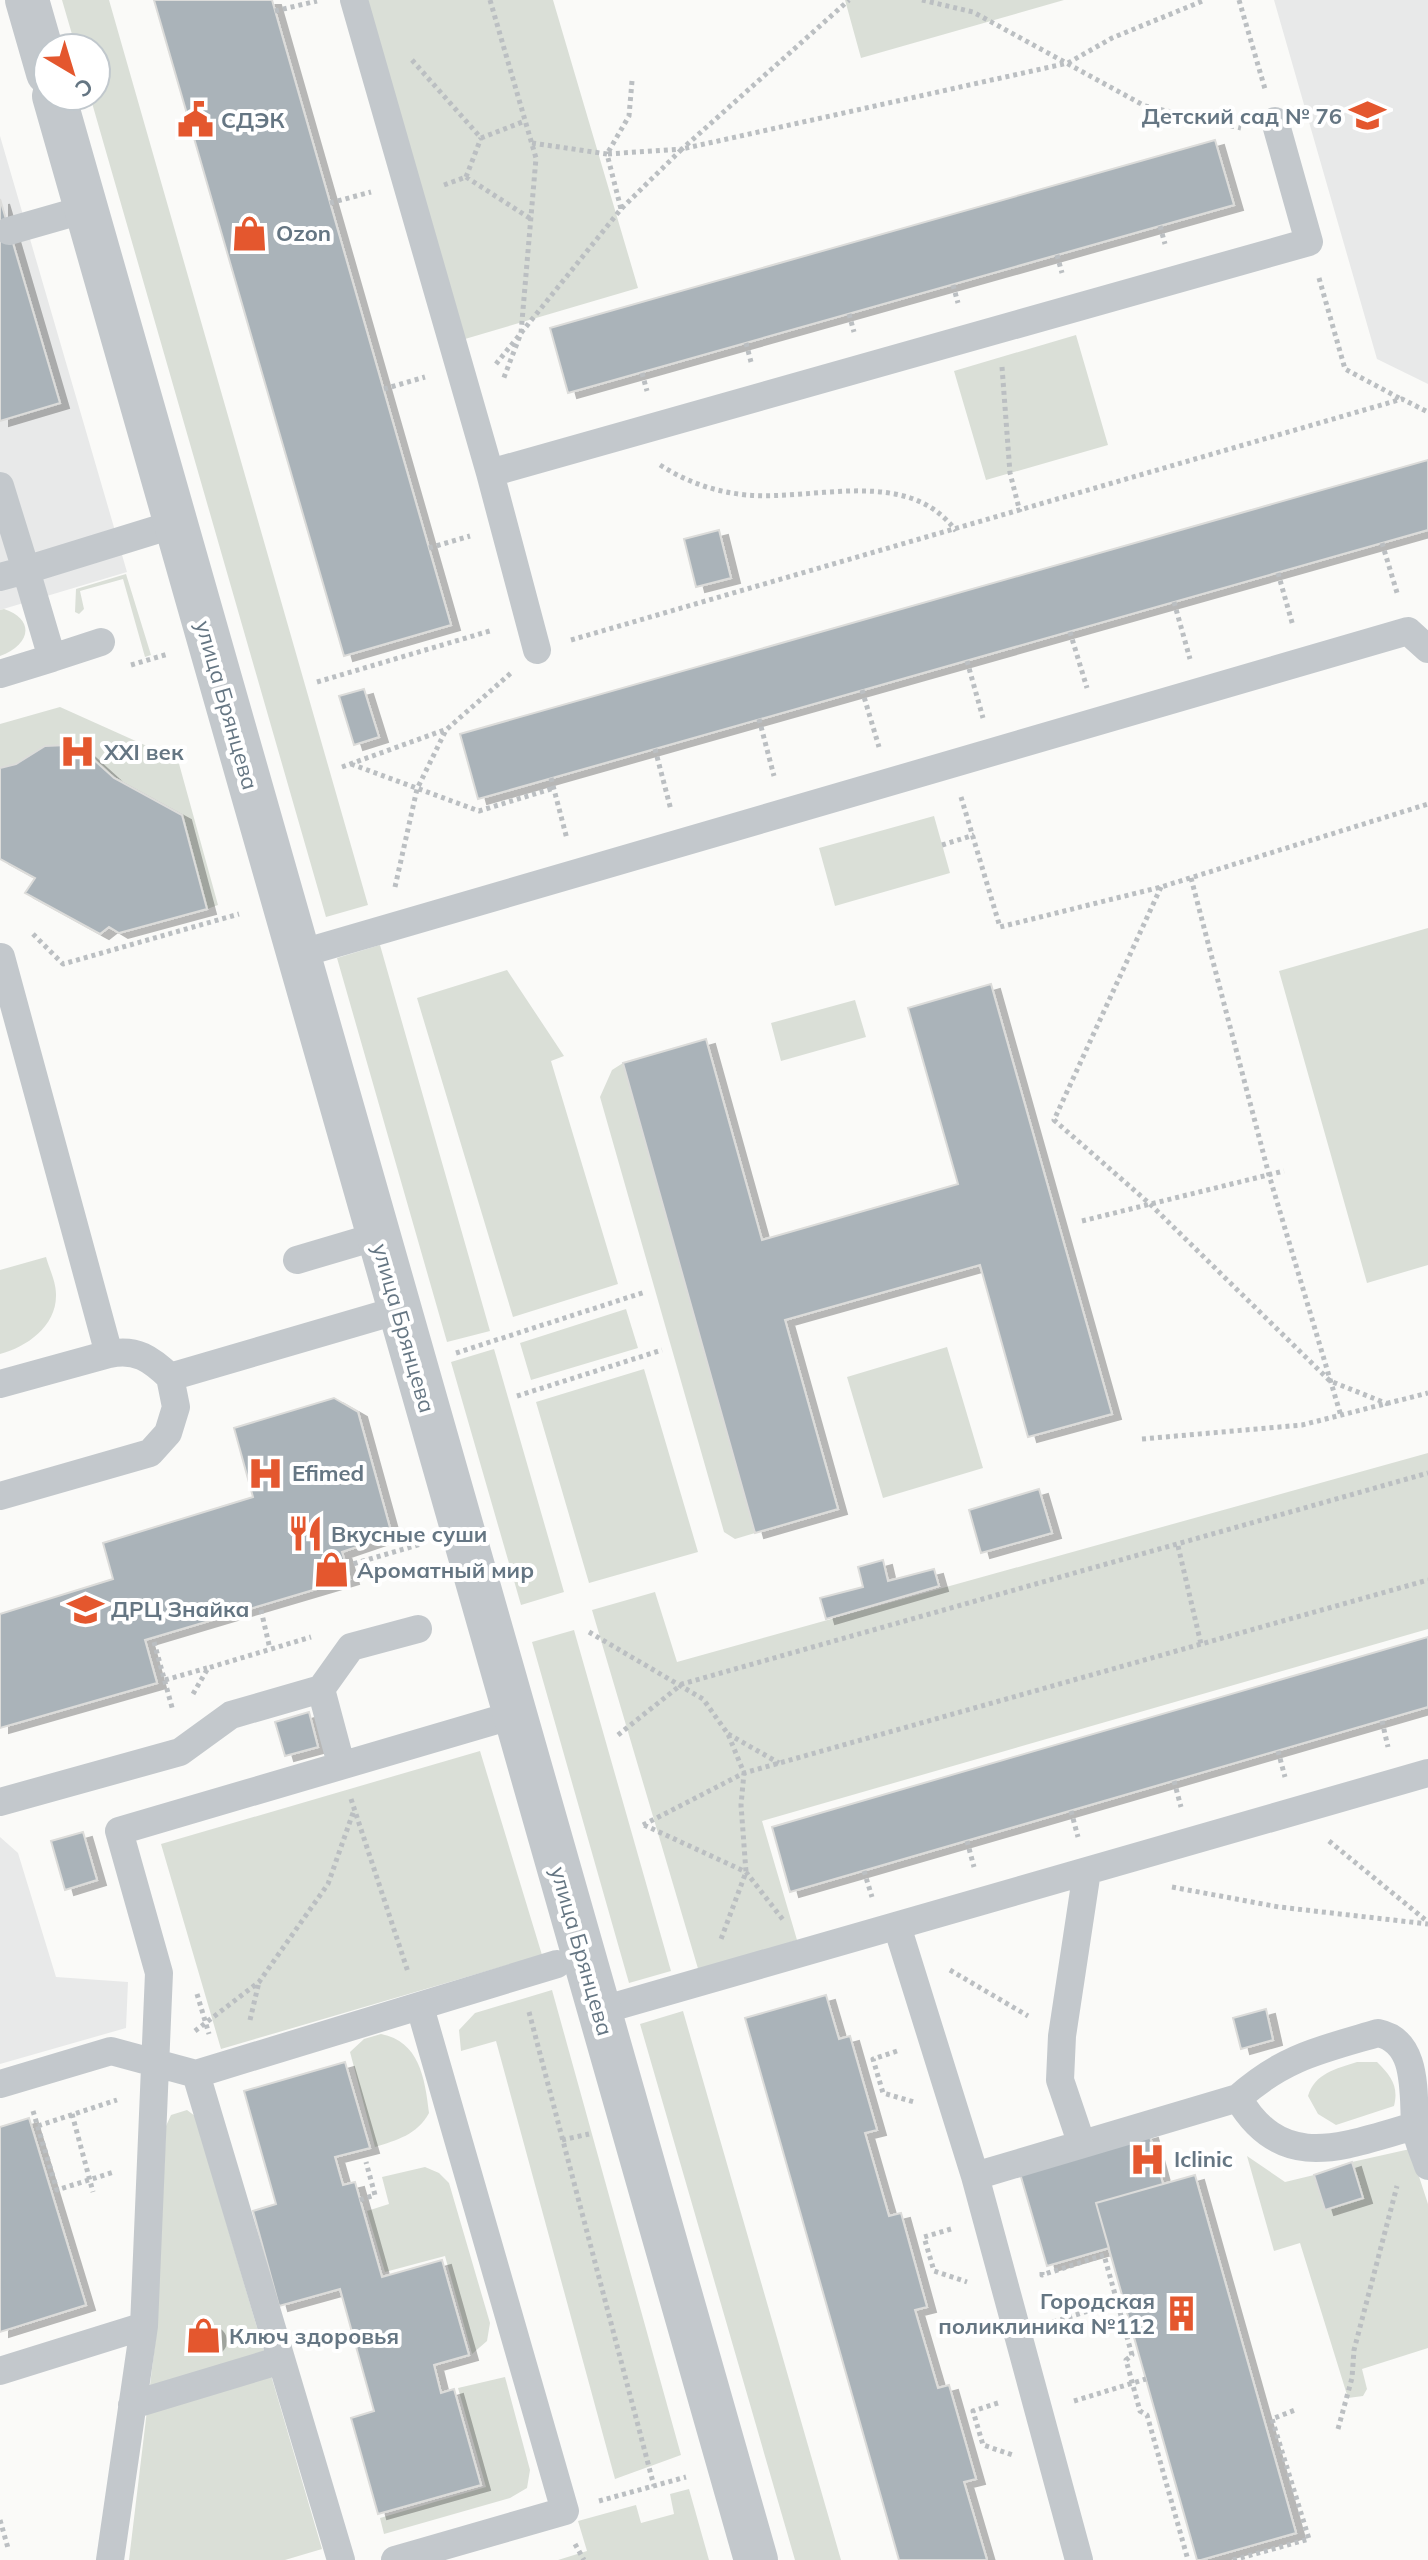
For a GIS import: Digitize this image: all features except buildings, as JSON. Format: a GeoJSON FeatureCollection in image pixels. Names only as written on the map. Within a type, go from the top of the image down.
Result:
{"type":"FeatureCollection","features":[{"type":"Feature","properties":{"kind":"street"},"geometry":{"type":"LineString","coordinates":[[27,0],[36,32]]}},
{"type":"Feature","properties":{"kind":"street","name":"улица Брянцева"},"geometry":{"type":"LineString","coordinates":[[59,112],[756,2560]]}},
{"type":"Feature","properties":{"kind":"lane"},"geometry":{"type":"LineString","coordinates":[[354,0],[490,473],[537,650]]}},
{"type":"Feature","properties":{"kind":"lane"},"geometry":{"type":"LineString","coordinates":[[490,473],[1309,242],[1278,129]]}},
{"type":"Feature","properties":{"kind":"lane"},"geometry":{"type":"LineString","coordinates":[[9,231],[86,209]]}},
{"type":"Feature","properties":{"kind":"lane"},"geometry":{"type":"LineString","coordinates":[[0,486],[13,574],[52,658]]}},
{"type":"Feature","properties":{"kind":"lane"},"geometry":{"type":"LineString","coordinates":[[13,574],[175,524]]}},
{"type":"Feature","properties":{"kind":"lane"},"geometry":{"type":"LineString","coordinates":[[299,954],[1304,664],[1418,640]]}},
{"type":"Feature","properties":{"kind":"lane"},"geometry":{"type":"LineString","coordinates":[[0,674],[101,642]]}},
{"type":"Feature","properties":{"kind":"lane"},"geometry":{"type":"LineString","coordinates":[[1,957],[109,1354]]}},
{"type":"Feature","properties":{"kind":"lane"},"geometry":{"type":"LineString","coordinates":[[297,1260],[378,1236]]}},
{"type":"Feature","properties":{"kind":"lane"},"geometry":{"type":"LineString","coordinates":[[170,1377],[399,1310]]}},
{"type":"Feature","properties":{"kind":"lane"},"geometry":{"type":"LineString","coordinates":[[0,1384],[125,1350],[149,1357],[170,1377],[176,1407],[168,1433],[150,1453],[0,1496]]}},
{"type":"Feature","properties":{"kind":"lane"},"geometry":{"type":"LineString","coordinates":[[0,1802],[180,1752],[231,1715],[321,1689],[351,1647],[418,1629]]}},
{"type":"Feature","properties":{"kind":"lane"},"geometry":{"type":"LineString","coordinates":[[321,1689],[341,1764]]}},
{"type":"Feature","properties":{"kind":"lane"},"geometry":{"type":"LineString","coordinates":[[110,2560],[144,2326],[159,1973],[119,1831],[514,1715]]}},
{"type":"Feature","properties":{"kind":"lane"},"geometry":{"type":"LineString","coordinates":[[599,2011],[808,1951],[899,1933],[1087,1871],[1428,1773]]}},
{"type":"Feature","properties":{"kind":"lane"},"geometry":{"type":"LineString","coordinates":[[1081,2142],[1060,2080],[1062,2036],[1087,1871]]}},
{"type":"Feature","properties":{"kind":"lane"},"geometry":{"type":"LineString","coordinates":[[899,1933],[975,2176],[1079,2560]]}},
{"type":"Feature","properties":{"kind":"lane"},"geometry":{"type":"LineString","coordinates":[[0,2084],[111,2051],[207,2070],[557,1964]]}},
{"type":"Feature","properties":{"kind":"lane"},"geometry":{"type":"LineString","coordinates":[[395,2560],[565,2511],[420,2007]]}},
{"type":"Feature","properties":{"kind":"lane"},"geometry":{"type":"LineString","coordinates":[[975,2176],[1081,2142],[1238,2098],[1266,2073],[1296,2057],[1378,2033],[1391,2036],[1400,2044],[1417,2088],[1415,2126],[1428,2166]]}},
{"type":"Feature","properties":{"kind":"lane"},"geometry":{"type":"LineString","coordinates":[[207,2070],[281,2360],[341,2560]]}},
{"type":"Feature","properties":{"kind":"lane"},"geometry":{"type":"LineString","coordinates":[[1238,2098],[1250,2119],[1278,2143],[1333,2148],[1415,2126]]}},
{"type":"Feature","properties":{"kind":"lane"},"geometry":{"type":"LineString","coordinates":[[0,2371],[144,2326]]}},
{"type":"Feature","properties":{"kind":"lane"},"geometry":{"type":"LineString","coordinates":[[132,2405],[281,2360]]}},
{"type":"Feature","properties":{"kind":"path"},"geometry":{"type":"LineString","coordinates":[[275,11],[320,0]]}},
{"type":"Feature","properties":{"kind":"path"},"geometry":{"type":"LineString","coordinates":[[490,0],[536,158],[521,333]]}},
{"type":"Feature","properties":{"kind":"path"},"geometry":{"type":"LineString","coordinates":[[468,397],[621,209],[682,149],[849,0]]}},
{"type":"Feature","properties":{"kind":"path"},"geometry":{"type":"LineString","coordinates":[[922,0],[973,12],[1145,106],[1278,129],[1239,0]]}},
{"type":"Feature","properties":{"kind":"path"},"geometry":{"type":"LineString","coordinates":[[532,143],[607,154],[682,149],[1068,63],[1112,38],[1205,0]]}},
{"type":"Feature","properties":{"kind":"path"},"geometry":{"type":"LineString","coordinates":[[410,58],[481,138]]}},
{"type":"Feature","properties":{"kind":"path"},"geometry":{"type":"LineString","coordinates":[[621,209],[607,154],[629,116],[632,81]]}},
{"type":"Feature","properties":{"kind":"path"},"geometry":{"type":"LineString","coordinates":[[525,121],[481,138],[466,177],[531,219]]}},
{"type":"Feature","properties":{"kind":"path"},"geometry":{"type":"LineString","coordinates":[[1309,242],[1345,369],[1428,412]]}},
{"type":"Feature","properties":{"kind":"path"},"geometry":{"type":"LineString","coordinates":[[994,330],[1002,357],[1010,473],[1020,512]]}},
{"type":"Feature","properties":{"kind":"path"},"geometry":{"type":"LineString","coordinates":[[342,767],[447,729],[537,650],[956,531],[1402,399]]}},
{"type":"Feature","properties":{"kind":"path"},"geometry":{"type":"LineString","coordinates":[[615,438],[681,478],[714,490],[749,495],[882,492],[924,502],[945,516],[956,531]]}},
{"type":"Feature","properties":{"kind":"path"},"geometry":{"type":"LineString","coordinates":[[1382,543],[1418,640]]}},
{"type":"Feature","properties":{"kind":"path"},"geometry":{"type":"LineString","coordinates":[[1278,573],[1304,664]]}},
{"type":"Feature","properties":{"kind":"path"},"geometry":{"type":"LineString","coordinates":[[1174,602],[1199,694]]}},
{"type":"Feature","properties":{"kind":"path"},"geometry":{"type":"LineString","coordinates":[[317,682],[529,620]]}},
{"type":"Feature","properties":{"kind":"path"},"geometry":{"type":"LineString","coordinates":[[1070,632],[1098,724]]}},
{"type":"Feature","properties":{"kind":"path"},"geometry":{"type":"LineString","coordinates":[[967,661],[994,754]]}},
{"type":"Feature","properties":{"kind":"path"},"geometry":{"type":"LineString","coordinates":[[862,690],[889,784]]}},
{"type":"Feature","properties":{"kind":"path"},"geometry":{"type":"LineString","coordinates":[[759,719],[784,814]]}},
{"type":"Feature","properties":{"kind":"path"},"geometry":{"type":"LineString","coordinates":[[386,928],[417,789],[447,729]]}},
{"type":"Feature","properties":{"kind":"path"},"geometry":{"type":"LineString","coordinates":[[655,749],[680,844]]}},
{"type":"Feature","properties":{"kind":"path"},"geometry":{"type":"LineString","coordinates":[[350,764],[479,811],[554,788]]}},
{"type":"Feature","properties":{"kind":"path"},"geometry":{"type":"LineString","coordinates":[[951,766],[1000,927],[1161,887],[1428,804]]}},
{"type":"Feature","properties":{"kind":"path"},"geometry":{"type":"LineString","coordinates":[[551,778],[576,873]]}},
{"type":"Feature","properties":{"kind":"path"},"geometry":{"type":"LineString","coordinates":[[942,845],[974,835]]}},
{"type":"Feature","properties":{"kind":"path"},"geometry":{"type":"LineString","coordinates":[[1191,878],[1269,1175],[1341,1416]]}},
{"type":"Feature","properties":{"kind":"path"},"geometry":{"type":"LineString","coordinates":[[1161,887],[1054,1120],[1150,1204],[1330,1381],[1388,1404]]}},
{"type":"Feature","properties":{"kind":"path"},"geometry":{"type":"LineString","coordinates":[[26,927],[63,964],[225,918]]}},
{"type":"Feature","properties":{"kind":"path"},"geometry":{"type":"LineString","coordinates":[[1082,1221],[1284,1171]]}},
{"type":"Feature","properties":{"kind":"path"},"geometry":{"type":"LineString","coordinates":[[450,1355],[645,1292]]}},
{"type":"Feature","properties":{"kind":"path"},"geometry":{"type":"LineString","coordinates":[[517,1396],[662,1350]]}},
{"type":"Feature","properties":{"kind":"path"},"geometry":{"type":"LineString","coordinates":[[1142,1439],[1302,1425],[1428,1393]]}},
{"type":"Feature","properties":{"kind":"path"},"geometry":{"type":"LineString","coordinates":[[618,1735],[682,1684],[1428,1473]]}},
{"type":"Feature","properties":{"kind":"path"},"geometry":{"type":"LineString","coordinates":[[346,1566],[433,1540]]}},
{"type":"Feature","properties":{"kind":"path"},"geometry":{"type":"LineString","coordinates":[[1178,1546],[1201,1644]]}},
{"type":"Feature","properties":{"kind":"path"},"geometry":{"type":"LineString","coordinates":[[808,1951],[746,1872],[643,1825],[744,1773],[1428,1580]]}},
{"type":"Feature","properties":{"kind":"path"},"geometry":{"type":"LineString","coordinates":[[261,1610],[270,1649]]}},
{"type":"Feature","properties":{"kind":"path"},"geometry":{"type":"LineString","coordinates":[[589,1632],[703,1699],[728,1734],[744,1773],[741,1805],[746,1872],[705,1981]]}},
{"type":"Feature","properties":{"kind":"path"},"geometry":{"type":"LineString","coordinates":[[154,1642],[176,1723]]}},
{"type":"Feature","properties":{"kind":"path"},"geometry":{"type":"LineString","coordinates":[[165,1680],[208,1668]]}},
{"type":"Feature","properties":{"kind":"path"},"geometry":{"type":"LineString","coordinates":[[728,1734],[780,1763]]}},
{"type":"Feature","properties":{"kind":"path"},"geometry":{"type":"LineString","coordinates":[[1278,1751],[1293,1812],[1428,1923]]}},
{"type":"Feature","properties":{"kind":"path"},"geometry":{"type":"LineString","coordinates":[[341,1764],[420,2007]]}},
{"type":"Feature","properties":{"kind":"path"},"geometry":{"type":"LineString","coordinates":[[155,2062],[259,1982],[328,1884],[354,1810]]}},
{"type":"Feature","properties":{"kind":"path"},"geometry":{"type":"LineString","coordinates":[[1161,1885],[1279,1907],[1428,1923]]}},
{"type":"Feature","properties":{"kind":"path"},"geometry":{"type":"LineString","coordinates":[[899,1933],[1062,2036]]}},
{"type":"Feature","properties":{"kind":"path"},"geometry":{"type":"LineString","coordinates":[[520,1976],[654,2486]]}},
{"type":"Feature","properties":{"kind":"path"},"geometry":{"type":"LineString","coordinates":[[197,1992],[206,2022],[207,2070]]}},
{"type":"Feature","properties":{"kind":"path"},"geometry":{"type":"LineString","coordinates":[[38,2126],[129,2097]]}},
{"type":"Feature","properties":{"kind":"path"},"geometry":{"type":"LineString","coordinates":[[31,2102],[57,2190],[116,2172]]}},
{"type":"Feature","properties":{"kind":"path"},"geometry":{"type":"LineString","coordinates":[[72,2114],[93,2192]]}},
{"type":"Feature","properties":{"kind":"path"},"geometry":{"type":"LineString","coordinates":[[1338,2429],[1352,2378],[1354,2350],[1415,2126]]}},
{"type":"Feature","properties":{"kind":"path"},"geometry":{"type":"LineString","coordinates":[[562,2140],[603,2131]]}},
{"type":"Feature","properties":{"kind":"path"},"geometry":{"type":"LineString","coordinates":[[360,2200],[375,2195],[366,2162]]}},
{"type":"Feature","properties":{"kind":"path"},"geometry":{"type":"LineString","coordinates":[[1038,2261],[1042,2275],[1104,2255],[1132,2355],[1126,2360],[1132,2383],[1140,2411],[1147,2415],[1188,2560]]}},
{"type":"Feature","properties":{"kind":"path"},"geometry":{"type":"LineString","coordinates":[[1017,2333],[1117,2302]]}},
{"type":"Feature","properties":{"kind":"path"},"geometry":{"type":"LineString","coordinates":[[1106,2391],[1146,2379]]}},
{"type":"Feature","properties":{"kind":"path"},"geometry":{"type":"LineString","coordinates":[[1233,2560],[1309,2539],[1272,2419],[1295,2410]]}},
{"type":"Feature","properties":{"kind":"path"},"geometry":{"type":"LineString","coordinates":[[565,2511],[699,2474]]}},
{"type":"Feature","properties":{"kind":"path"},"geometry":{"type":"LineString","coordinates":[[0,2520],[8,2548]]}},
{"type":"Feature","properties":{"kind":"shaded area"},"geometry":{"type":"Polygon","coordinates":[[[62,0],[109,0],[368,905],[326,917],[95,112],[112,112],[112,32],[71,32],[62,0]]]}},
{"type":"Feature","properties":{"kind":"shaded area"},"geometry":{"type":"Polygon","coordinates":[[[365,0],[553,0],[638,288],[465,339],[365,0]]]}},
{"type":"Feature","properties":{"kind":"shaded area"},"geometry":{"type":"Polygon","coordinates":[[[845,0],[1064,0],[861,58],[845,0]]]}},
{"type":"Feature","properties":{"kind":"shaded area","name":"Детский сад № 76"},"geometry":{"type":"Polygon","coordinates":[[[1274,0],[1428,0],[1428,384],[1377,359],[1274,0]]]}},
{"type":"Feature","properties":{"kind":"shaded area"},"geometry":{"type":"Polygon","coordinates":[[[0,136],[127,572],[0,610],[0,136]]]}},
{"type":"Feature","properties":{"kind":"shaded area"},"geometry":{"type":"Polygon","coordinates":[[[1076,335],[1108,445],[986,480],[954,371],[1076,335]]]}},
{"type":"Feature","properties":{"kind":"shaded area"},"geometry":{"type":"Polygon","coordinates":[[[126,574],[151,655],[145,657],[123,579],[80,591],[84,609],[79,614],[75,612],[76,589],[126,574]]]}},
{"type":"Feature","properties":{"kind":"shaded area"},"geometry":{"type":"Polygon","coordinates":[[[4,609],[21,620],[25,633],[18,646],[0,656],[0,610],[4,609]]]}},
{"type":"Feature","properties":{"kind":"shaded area"},"geometry":{"type":"Polygon","coordinates":[[[60,707],[178,760],[218,905],[207,909],[182,815],[114,778],[82,749],[45,746],[16,764],[0,768],[0,724],[60,707]]]}},
{"type":"Feature","properties":{"kind":"shaded area"},"geometry":{"type":"Polygon","coordinates":[[[934,816],[950,873],[835,906],[819,848],[934,816]]]}},
{"type":"Feature","properties":{"kind":"shaded area"},"geometry":{"type":"Polygon","coordinates":[[[1428,928],[1428,1265],[1367,1283],[1279,971],[1428,928]]]}},
{"type":"Feature","properties":{"kind":"shaded area"},"geometry":{"type":"Polygon","coordinates":[[[380,945],[490,1331],[447,1342],[337,958],[380,945]]]}},
{"type":"Feature","properties":{"kind":"shaded area"},"geometry":{"type":"Polygon","coordinates":[[[507,970],[564,1056],[551,1061],[618,1284],[513,1317],[417,998],[507,970]]]}},
{"type":"Feature","properties":{"kind":"shaded area"},"geometry":{"type":"Polygon","coordinates":[[[855,1000],[866,1037],[781,1061],[771,1023],[855,1000]]]}},
{"type":"Feature","properties":{"kind":"shaded area"},"geometry":{"type":"Polygon","coordinates":[[[623,1063],[755,1533],[735,1539],[724,1532],[600,1097],[612,1070],[623,1063]]]}},
{"type":"Feature","properties":{"kind":"shaded area"},"geometry":{"type":"Polygon","coordinates":[[[46,1257],[56,1289],[51,1316],[30,1340],[0,1354],[0,1270],[46,1257]]]}},
{"type":"Feature","properties":{"kind":"shaded area"},"geometry":{"type":"Polygon","coordinates":[[[626,1309],[638,1348],[531,1380],[520,1343],[626,1309]]]}},
{"type":"Feature","properties":{"kind":"shaded area"},"geometry":{"type":"Polygon","coordinates":[[[947,1347],[983,1468],[883,1498],[847,1377],[947,1347]]]}},
{"type":"Feature","properties":{"kind":"shaded area"},"geometry":{"type":"Polygon","coordinates":[[[494,1349],[564,1592],[521,1605],[451,1362],[494,1349]]]}},
{"type":"Feature","properties":{"kind":"shaded area"},"geometry":{"type":"Polygon","coordinates":[[[644,1369],[698,1552],[589,1583],[536,1402],[644,1369]]]}},
{"type":"Feature","properties":{"kind":"shaded area"},"geometry":{"type":"Polygon","coordinates":[[[1428,1453],[1428,1629],[762,1821],[797,1940],[699,1972],[592,1610],[655,1592],[677,1662],[1428,1453]]]}},
{"type":"Feature","properties":{"kind":"shaded area"},"geometry":{"type":"Polygon","coordinates":[[[574,1630],[671,1971],[629,1983],[532,1642],[574,1630]]]}},
{"type":"Feature","properties":{"kind":"shaded area"},"geometry":{"type":"Polygon","coordinates":[[[480,1751],[542,1955],[221,2049],[161,1844],[480,1751]]]}},
{"type":"Feature","properties":{"kind":"shaded area"},"geometry":{"type":"Polygon","coordinates":[[[0,1837],[18,1853],[56,1977],[128,1982],[126,2028],[0,2064],[0,1837]]]}},
{"type":"Feature","properties":{"kind":"shaded area"},"geometry":{"type":"Polygon","coordinates":[[[552,1990],[681,2455],[615,2479],[496,2041],[461,2051],[459,2030],[475,2013],[552,1990]]]}},
{"type":"Feature","properties":{"kind":"shaded area"},"geometry":{"type":"Polygon","coordinates":[[[683,2011],[841,2560],[795,2560],[640,2024],[683,2011]]]}},
{"type":"Feature","properties":{"kind":"shaded area"},"geometry":{"type":"Polygon","coordinates":[[[381,2034],[404,2044],[412,2053],[422,2074],[429,2113],[412,2132],[375,2147],[350,2052],[364,2039],[381,2034]]]}},
{"type":"Feature","properties":{"kind":"shaded area"},"geometry":{"type":"Polygon","coordinates":[[[1357,2062],[1377,2062],[1386,2072],[1395,2087],[1394,2106],[1336,2125],[1318,2114],[1308,2096],[1321,2077],[1357,2062]]]}},
{"type":"Feature","properties":{"kind":"shaded area"},"geometry":{"type":"Polygon","coordinates":[[[187,2110],[195,2116],[322,2549],[285,2560],[129,2560],[157,2327],[166,2126],[171,2115],[187,2110]]]}},
{"type":"Feature","properties":{"kind":"shaded area"},"geometry":{"type":"Polygon","coordinates":[[[1410,2149],[1428,2204],[1428,2348],[1362,2369],[1367,2389],[1363,2396],[1348,2398],[1300,2243],[1274,2251],[1247,2156],[1285,2182],[1314,2175],[1326,2210],[1363,2198],[1352,2162],[1410,2149]]]}},
{"type":"Feature","properties":{"kind":"shaded area"},"geometry":{"type":"Polygon","coordinates":[[[425,2167],[439,2173],[449,2183],[490,2323],[487,2341],[472,2354],[445,2256],[385,2272],[367,2211],[389,2204],[382,2177],[425,2167]]]}},
{"type":"Feature","properties":{"kind":"shaded area"},"geometry":{"type":"Polygon","coordinates":[[[505,2377],[530,2470],[527,2488],[510,2498],[384,2534],[380,2518],[486,2487],[458,2388],[505,2377]]]}},
{"type":"Feature","properties":{"kind":"shaded area"},"geometry":{"type":"Polygon","coordinates":[[[689,2489],[709,2560],[558,2560],[587,2551],[578,2521],[636,2505],[641,2523],[674,2514],[670,2494],[689,2489]]]}},
{"type":"Feature","properties":{"kind":"place","name":"Детский сад № 76"},"geometry":{"type":"Point","coordinates":[1368,116]}},
{"type":"Feature","properties":{"kind":"place","name":"СДЭК"},"geometry":{"type":"Point","coordinates":[195,120]}},
{"type":"Feature","properties":{"kind":"place","name":"Ozon"},"geometry":{"type":"Point","coordinates":[250,233]}},
{"type":"Feature","properties":{"kind":"place","name":"XXI век"},"geometry":{"type":"Point","coordinates":[78,752]}},
{"type":"Feature","properties":{"kind":"place","name":"Efimed"},"geometry":{"type":"Point","coordinates":[266,1473]}},
{"type":"Feature","properties":{"kind":"place","name":"Вкусные суши"},"geometry":{"type":"Point","coordinates":[305,1534]}},
{"type":"Feature","properties":{"kind":"place","name":"Ароматный мир"},"geometry":{"type":"Point","coordinates":[331,1570]}},
{"type":"Feature","properties":{"kind":"place","name":"ДРЦ Знайка"},"geometry":{"type":"Point","coordinates":[85,1609]}},
{"type":"Feature","properties":{"kind":"place","name":"Iclinic"},"geometry":{"type":"Point","coordinates":[1148,2159]}},
{"type":"Feature","properties":{"kind":"place","name":"Городская поликлиника №112"},"geometry":{"type":"Point","coordinates":[1181,2314]}},
{"type":"Feature","properties":{"kind":"place","name":"Ключ здоровья"},"geometry":{"type":"Point","coordinates":[203,2336]}}]}
